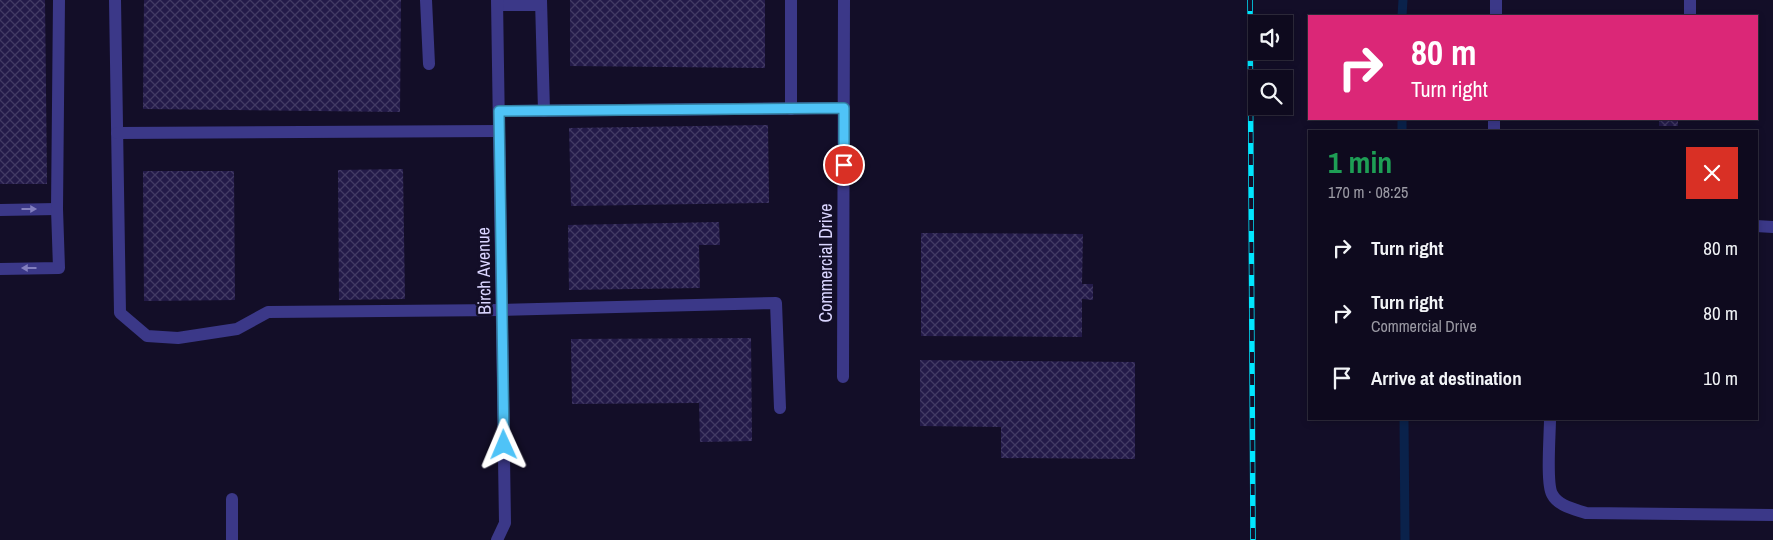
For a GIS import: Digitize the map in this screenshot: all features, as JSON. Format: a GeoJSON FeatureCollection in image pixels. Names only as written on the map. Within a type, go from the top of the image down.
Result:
{"type":"FeatureCollection","features":[{"type":"Feature","properties":{"kind":"street"},"geometry":{"type":"LineString","coordinates":[[0,268],[59,268],[57,209],[59,0]]}},
{"type":"Feature","properties":{"kind":"street"},"geometry":{"type":"LineString","coordinates":[[115,0],[120,313],[147,336],[178,338],[237,329],[268,312],[502,310],[776,303],[780,408]]}},
{"type":"Feature","properties":{"kind":"street"},"geometry":{"type":"LineString","coordinates":[[426,0],[429,64]]}},
{"type":"Feature","properties":{"kind":"street"},"geometry":{"type":"LineString","coordinates":[[791,0],[792,108]]}},
{"type":"Feature","properties":{"kind":"street","name":"Commercial Drive"},"geometry":{"type":"LineString","coordinates":[[843,377],[844,0]]}},
{"type":"Feature","properties":{"kind":"street"},"geometry":{"type":"LineString","coordinates":[[1496,0],[1496,15]]}},
{"type":"Feature","properties":{"kind":"street"},"geometry":{"type":"LineString","coordinates":[[1690,0],[1690,15]]}},
{"type":"Feature","properties":{"kind":"street"},"geometry":{"type":"LineString","coordinates":[[498,3],[541,2],[544,111]]}},
{"type":"Feature","properties":{"kind":"street","name":"Birch Avenue"},"geometry":{"type":"LineString","coordinates":[[496,540],[505,523],[498,3]]}},
{"type":"Feature","properties":{"kind":"street"},"geometry":{"type":"LineString","coordinates":[[499,111],[844,108]]}},
{"type":"Feature","properties":{"kind":"street"},"geometry":{"type":"LineString","coordinates":[[117,133],[499,131]]}},
{"type":"Feature","properties":{"kind":"street"},"geometry":{"type":"LineString","coordinates":[[0,210],[57,209]]}},
{"type":"Feature","properties":{"kind":"street"},"geometry":{"type":"LineString","coordinates":[[1758,226],[1773,227]]}},
{"type":"Feature","properties":{"kind":"street"},"geometry":{"type":"LineString","coordinates":[[1550,420],[1549,475],[1552,494],[1565,506],[1586,513],[1773,515]]}},
{"type":"Feature","properties":{"kind":"street"},"geometry":{"type":"LineString","coordinates":[[232,500],[232,540]]}},
{"type":"Feature","properties":{"kind":"building"},"geometry":{"type":"Polygon","coordinates":[[[0,0],[45,0],[47,184],[0,184],[0,0]]]}},
{"type":"Feature","properties":{"kind":"building"},"geometry":{"type":"Polygon","coordinates":[[[144,0],[401,0],[400,112],[143,109],[144,0]]]}},
{"type":"Feature","properties":{"kind":"building"},"geometry":{"type":"Polygon","coordinates":[[[570,0],[765,0],[765,68],[570,66],[570,0]]]}},
{"type":"Feature","properties":{"kind":"building"},"geometry":{"type":"Polygon","coordinates":[[[1659,120],[1678,120],[1678,126],[1659,126],[1659,120]]]}},
{"type":"Feature","properties":{"kind":"building"},"geometry":{"type":"Polygon","coordinates":[[[768,125],[769,203],[571,206],[569,128],[768,125]]]}},
{"type":"Feature","properties":{"kind":"building"},"geometry":{"type":"Polygon","coordinates":[[[403,169],[405,299],[339,300],[338,170],[403,169]]]}},
{"type":"Feature","properties":{"kind":"building"},"geometry":{"type":"Polygon","coordinates":[[[143,171],[234,171],[235,300],[144,301],[143,171]]]}},
{"type":"Feature","properties":{"kind":"building"},"geometry":{"type":"Polygon","coordinates":[[[719,222],[720,245],[699,245],[700,288],[569,290],[568,225],[719,222]]]}},
{"type":"Feature","properties":{"kind":"building"},"geometry":{"type":"Polygon","coordinates":[[[921,233],[1083,234],[1082,284],[1093,284],[1093,300],[1082,299],[1082,337],[921,336],[921,233]]]}},
{"type":"Feature","properties":{"kind":"building"},"geometry":{"type":"Polygon","coordinates":[[[751,338],[752,441],[700,442],[699,403],[572,404],[571,339],[751,338]]]}},
{"type":"Feature","properties":{"kind":"building"},"geometry":{"type":"Polygon","coordinates":[[[920,360],[1135,362],[1135,459],[1001,458],[1001,427],[920,426],[920,360]]]}},
{"type":"Feature","properties":{"kind":"waterway"},"geometry":{"type":"LineString","coordinates":[[1402,15],[1403,0]]}},
{"type":"Feature","properties":{"kind":"waterway"},"geometry":{"type":"LineString","coordinates":[[1402,120],[1402,130]]}},
{"type":"Feature","properties":{"kind":"waterway"},"geometry":{"type":"LineString","coordinates":[[1404,420],[1405,540]]}},
{"type":"Feature","properties":{"kind":"railway"},"geometry":{"type":"LineString","coordinates":[[1250,0],[1253,540]]}},
{"type":"Feature","properties":{"kind":"route"},"geometry":{"type":"LineString","coordinates":[[504,445],[499,111],[844,108],[844,165]]}}]}
